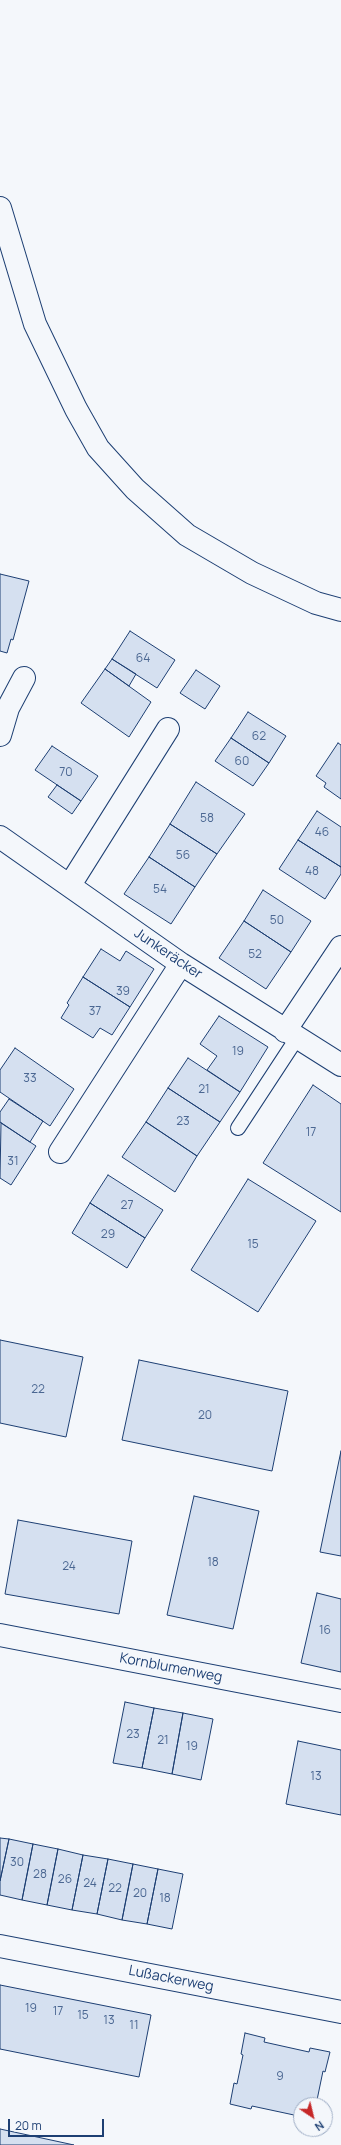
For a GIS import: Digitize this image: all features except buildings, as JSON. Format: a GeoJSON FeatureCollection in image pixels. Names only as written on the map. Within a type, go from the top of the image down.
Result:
{"type":"FeatureCollection","features":[{"type":"Feature","properties":{"kind":"street"},"geometry":{"type":"LineString","coordinates":[[0,208],[35,324],[76,409],[98,448],[135,489],[187,535],[252,573],[316,603],[341,610]]}},
{"type":"Feature","properties":{"kind":"street"},"geometry":{"type":"LineString","coordinates":[[0,735],[8,708],[24,678]]}},
{"type":"Feature","properties":{"kind":"street"},"geometry":{"type":"LineString","coordinates":[[70,885],[168,729]]}},
{"type":"Feature","properties":{"kind":"street","name":"Junkeräcker"},"geometry":{"type":"LineString","coordinates":[[0,837],[181,964],[291,1035],[341,1065]]}},
{"type":"Feature","properties":{"kind":"street"},"geometry":{"type":"LineString","coordinates":[[291,1035],[341,947]]}},
{"type":"Feature","properties":{"kind":"street"},"geometry":{"type":"LineString","coordinates":[[60,1152],[181,964]]}},
{"type":"Feature","properties":{"kind":"street","name":"Kornblumenweg"},"geometry":{"type":"LineString","coordinates":[[0,1635],[341,1701]]}},
{"type":"Feature","properties":{"kind":"street","name":"Lußackerweg"},"geometry":{"type":"LineString","coordinates":[[0,1946],[341,2012]]}},
{"type":"Feature","properties":{"kind":"lane"},"geometry":{"type":"LineString","coordinates":[[238,1128],[291,1035]]}}]}
